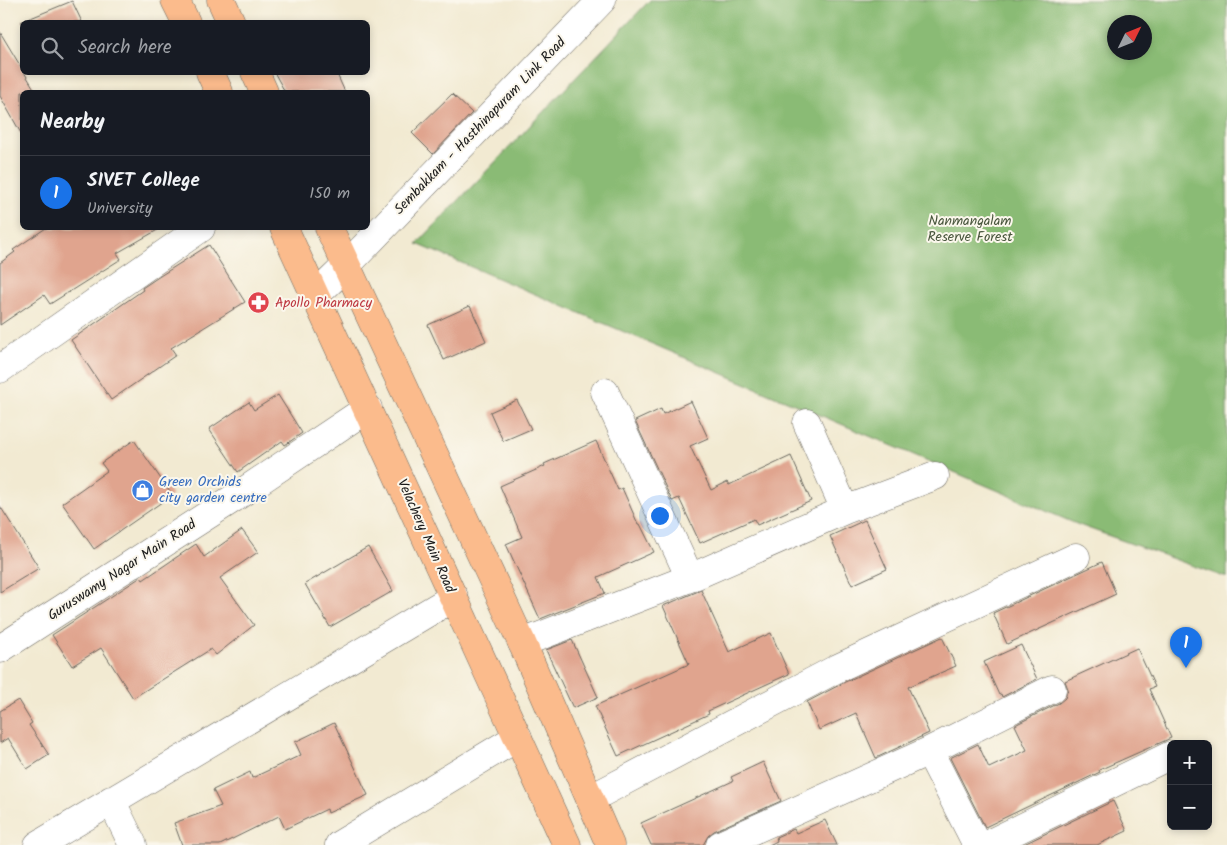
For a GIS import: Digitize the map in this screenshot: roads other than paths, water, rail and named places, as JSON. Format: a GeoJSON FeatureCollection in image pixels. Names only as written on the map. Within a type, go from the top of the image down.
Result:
{"type":"FeatureCollection","features":[{"type":"Feature","properties":{"kind":"main road"},"geometry":{"type":"LineString","coordinates":[[175,0],[185,20]]}},
{"type":"Feature","properties":{"kind":"main road"},"geometry":{"type":"LineString","coordinates":[[220,0],[230,20]]}},
{"type":"Feature","properties":{"kind":"main road"},"geometry":{"type":"LineString","coordinates":[[212,75],[219,90]]}},
{"type":"Feature","properties":{"kind":"main road"},"geometry":{"type":"LineString","coordinates":[[256,75],[263,90]]}},
{"type":"Feature","properties":{"kind":"main road","name":"Velachery Main Road"},"geometry":{"type":"LineString","coordinates":[[285,230],[567,845]]}},
{"type":"Feature","properties":{"kind":"main road"},"geometry":{"type":"LineString","coordinates":[[329,230],[522,643],[610,845]]}},
{"type":"Feature","properties":{"kind":"street","name":"Sembakkam - Hasthinapuram Link Road"},"geometry":{"type":"LineString","coordinates":[[316,295],[347,266],[602,0]]}},
{"type":"Feature","properties":{"kind":"street"},"geometry":{"type":"LineString","coordinates":[[0,369],[197,230]]}},
{"type":"Feature","properties":{"kind":"street"},"geometry":{"type":"LineString","coordinates":[[605,392],[690,578]]}},
{"type":"Feature","properties":{"kind":"street","name":"Guruswamy Nagar Main Road"},"geometry":{"type":"LineString","coordinates":[[0,648],[368,408]]}},
{"type":"Feature","properties":{"kind":"street"},"geometry":{"type":"LineString","coordinates":[[807,423],[845,510]]}},
{"type":"Feature","properties":{"kind":"street"},"geometry":{"type":"LineString","coordinates":[[522,643],[690,578],[845,510],[935,476]]}},
{"type":"Feature","properties":{"kind":"street"},"geometry":{"type":"LineString","coordinates":[[590,799],[838,668],[1076,557]]}},
{"type":"Feature","properties":{"kind":"street"},"geometry":{"type":"LineString","coordinates":[[38,845],[454,597]]}},
{"type":"Feature","properties":{"kind":"street"},"geometry":{"type":"LineString","coordinates":[[720,845],[929,751],[1052,689]]}},
{"type":"Feature","properties":{"kind":"street"},"geometry":{"type":"LineString","coordinates":[[339,845],[518,737]]}},
{"type":"Feature","properties":{"kind":"street"},"geometry":{"type":"LineString","coordinates":[[929,751],[978,845]]}},
{"type":"Feature","properties":{"kind":"street"},"geometry":{"type":"LineString","coordinates":[[986,845],[1167,757]]}},
{"type":"Feature","properties":{"kind":"street"},"geometry":{"type":"LineString","coordinates":[[111,800],[132,845]]}},
{"type":"Feature","properties":{"kind":"place","name":"Apollo Pharmacy"},"geometry":{"type":"Point","coordinates":[259,303]}},
{"type":"Feature","properties":{"kind":"place","name":"Green Orchids city garden centre"},"geometry":{"type":"Point","coordinates":[143,490]}},
{"type":"Feature","properties":{"kind":"place","name":"SIVET College"},"geometry":{"type":"Point","coordinates":[1186,668]}},
{"type":"Feature","properties":{"kind":"park label","name":"Nanmangalam Reserve Forest"},"geometry":{"type":"Point","coordinates":[970,230]}}]}
